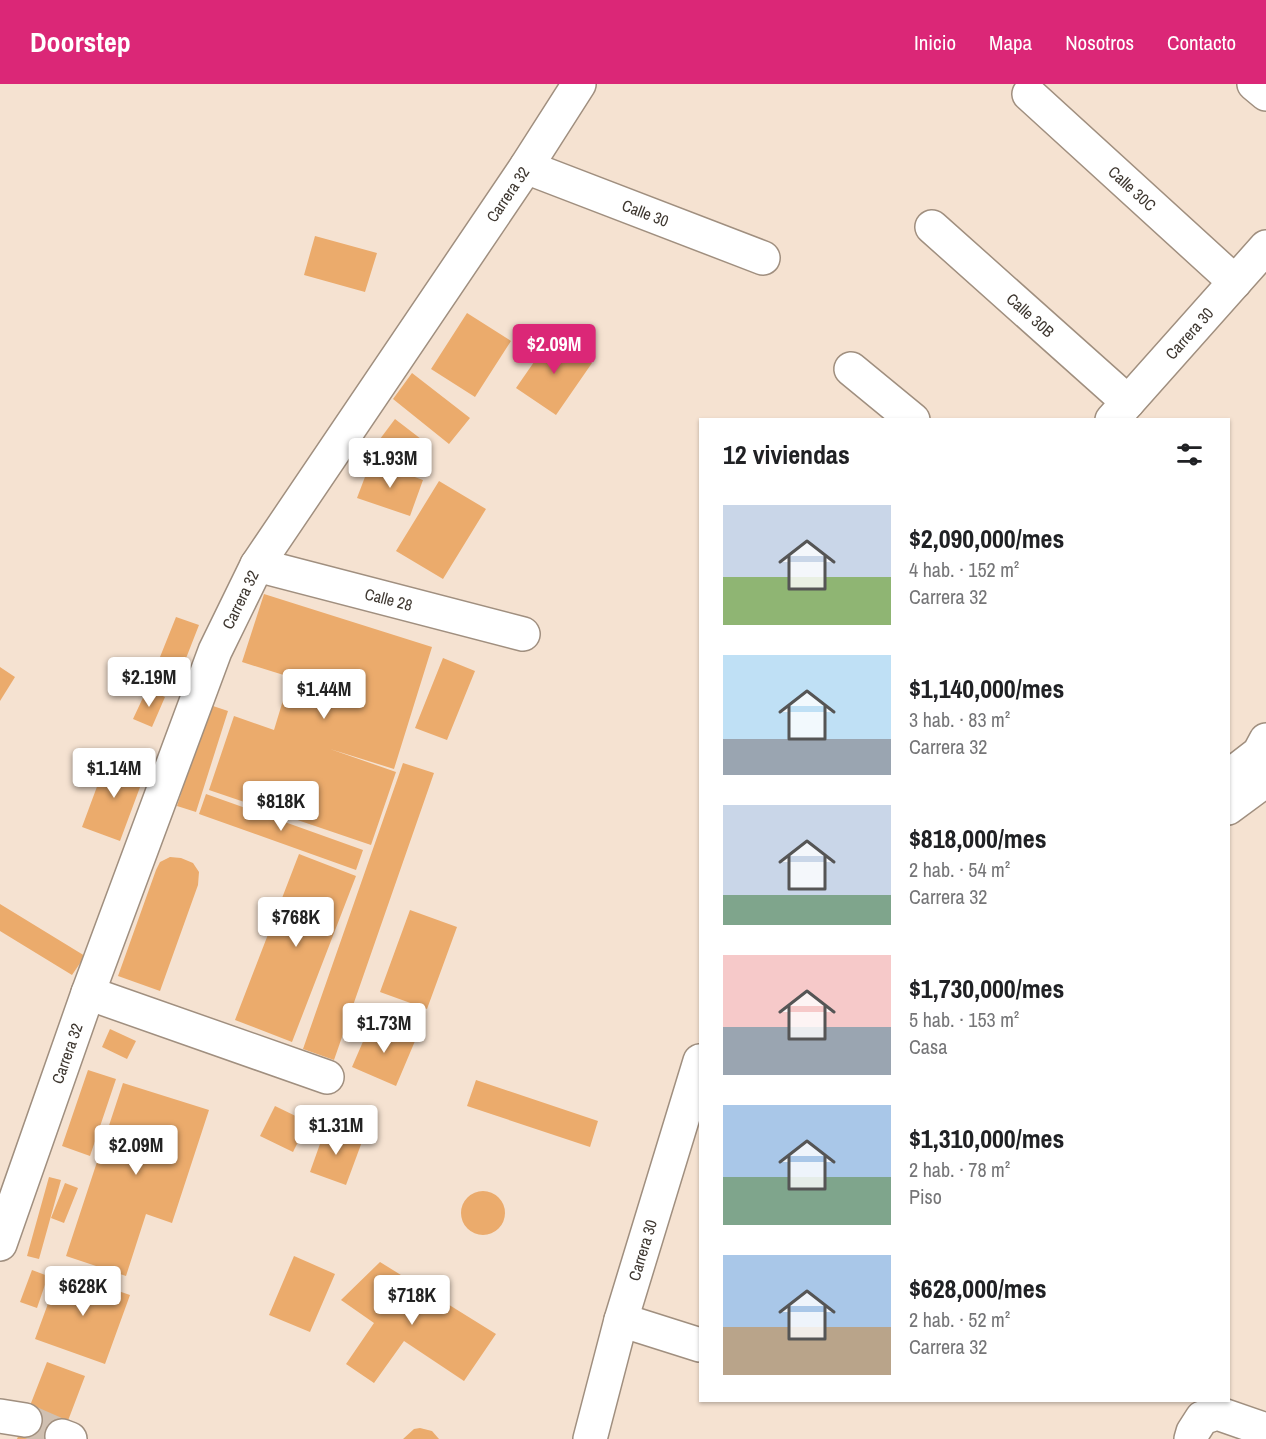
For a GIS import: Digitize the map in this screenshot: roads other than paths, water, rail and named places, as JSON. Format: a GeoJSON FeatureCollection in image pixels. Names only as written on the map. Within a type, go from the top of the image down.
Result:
{"type":"FeatureCollection","features":[{"type":"Feature","properties":{"kind":"street","name":"Carrera 32"},"geometry":{"type":"LineString","coordinates":[[0,1244],[88,993],[215,651],[257,565],[526,167],[579,84]]}},
{"type":"Feature","properties":{"kind":"street"},"geometry":{"type":"LineString","coordinates":[[1254,84],[1266,94]]}},
{"type":"Feature","properties":{"kind":"street","name":"Calle 30C"},"geometry":{"type":"LineString","coordinates":[[1029,94],[1235,282]]}},
{"type":"Feature","properties":{"kind":"street","name":"Calle 30"},"geometry":{"type":"LineString","coordinates":[[526,167],[763,258]]}},
{"type":"Feature","properties":{"kind":"street","name":"Calle 30B"},"geometry":{"type":"LineString","coordinates":[[932,227],[1120,411]]}},
{"type":"Feature","properties":{"kind":"street","name":"Carrera 30"},"geometry":{"type":"LineString","coordinates":[[1120,411],[1266,247]]}},
{"type":"Feature","properties":{"kind":"street"},"geometry":{"type":"LineString","coordinates":[[851,369],[911,418]]}},
{"type":"Feature","properties":{"kind":"street","name":"Calle 28"},"geometry":{"type":"LineString","coordinates":[[257,565],[523,634]]}},
{"type":"Feature","properties":{"kind":"street"},"geometry":{"type":"LineString","coordinates":[[1230,775],[1259,753],[1266,740]]}},
{"type":"Feature","properties":{"kind":"street"},"geometry":{"type":"LineString","coordinates":[[1230,807],[1266,780]]}},
{"type":"Feature","properties":{"kind":"street"},"geometry":{"type":"LineString","coordinates":[[88,993],[327,1077]]}},
{"type":"Feature","properties":{"kind":"street","name":"Carrera 30"},"geometry":{"type":"LineString","coordinates":[[590,1439],[621,1320],[699,1064]]}},
{"type":"Feature","properties":{"kind":"street"},"geometry":{"type":"LineString","coordinates":[[621,1320],[699,1345]]}},
{"type":"Feature","properties":{"kind":"street"},"geometry":{"type":"LineString","coordinates":[[1191,1439],[1202,1418],[1217,1413],[1266,1430]]}},
{"type":"Feature","properties":{"kind":"tunnel"},"geometry":{"type":"LineString","coordinates":[[25,1420],[62,1436]]}}]}
